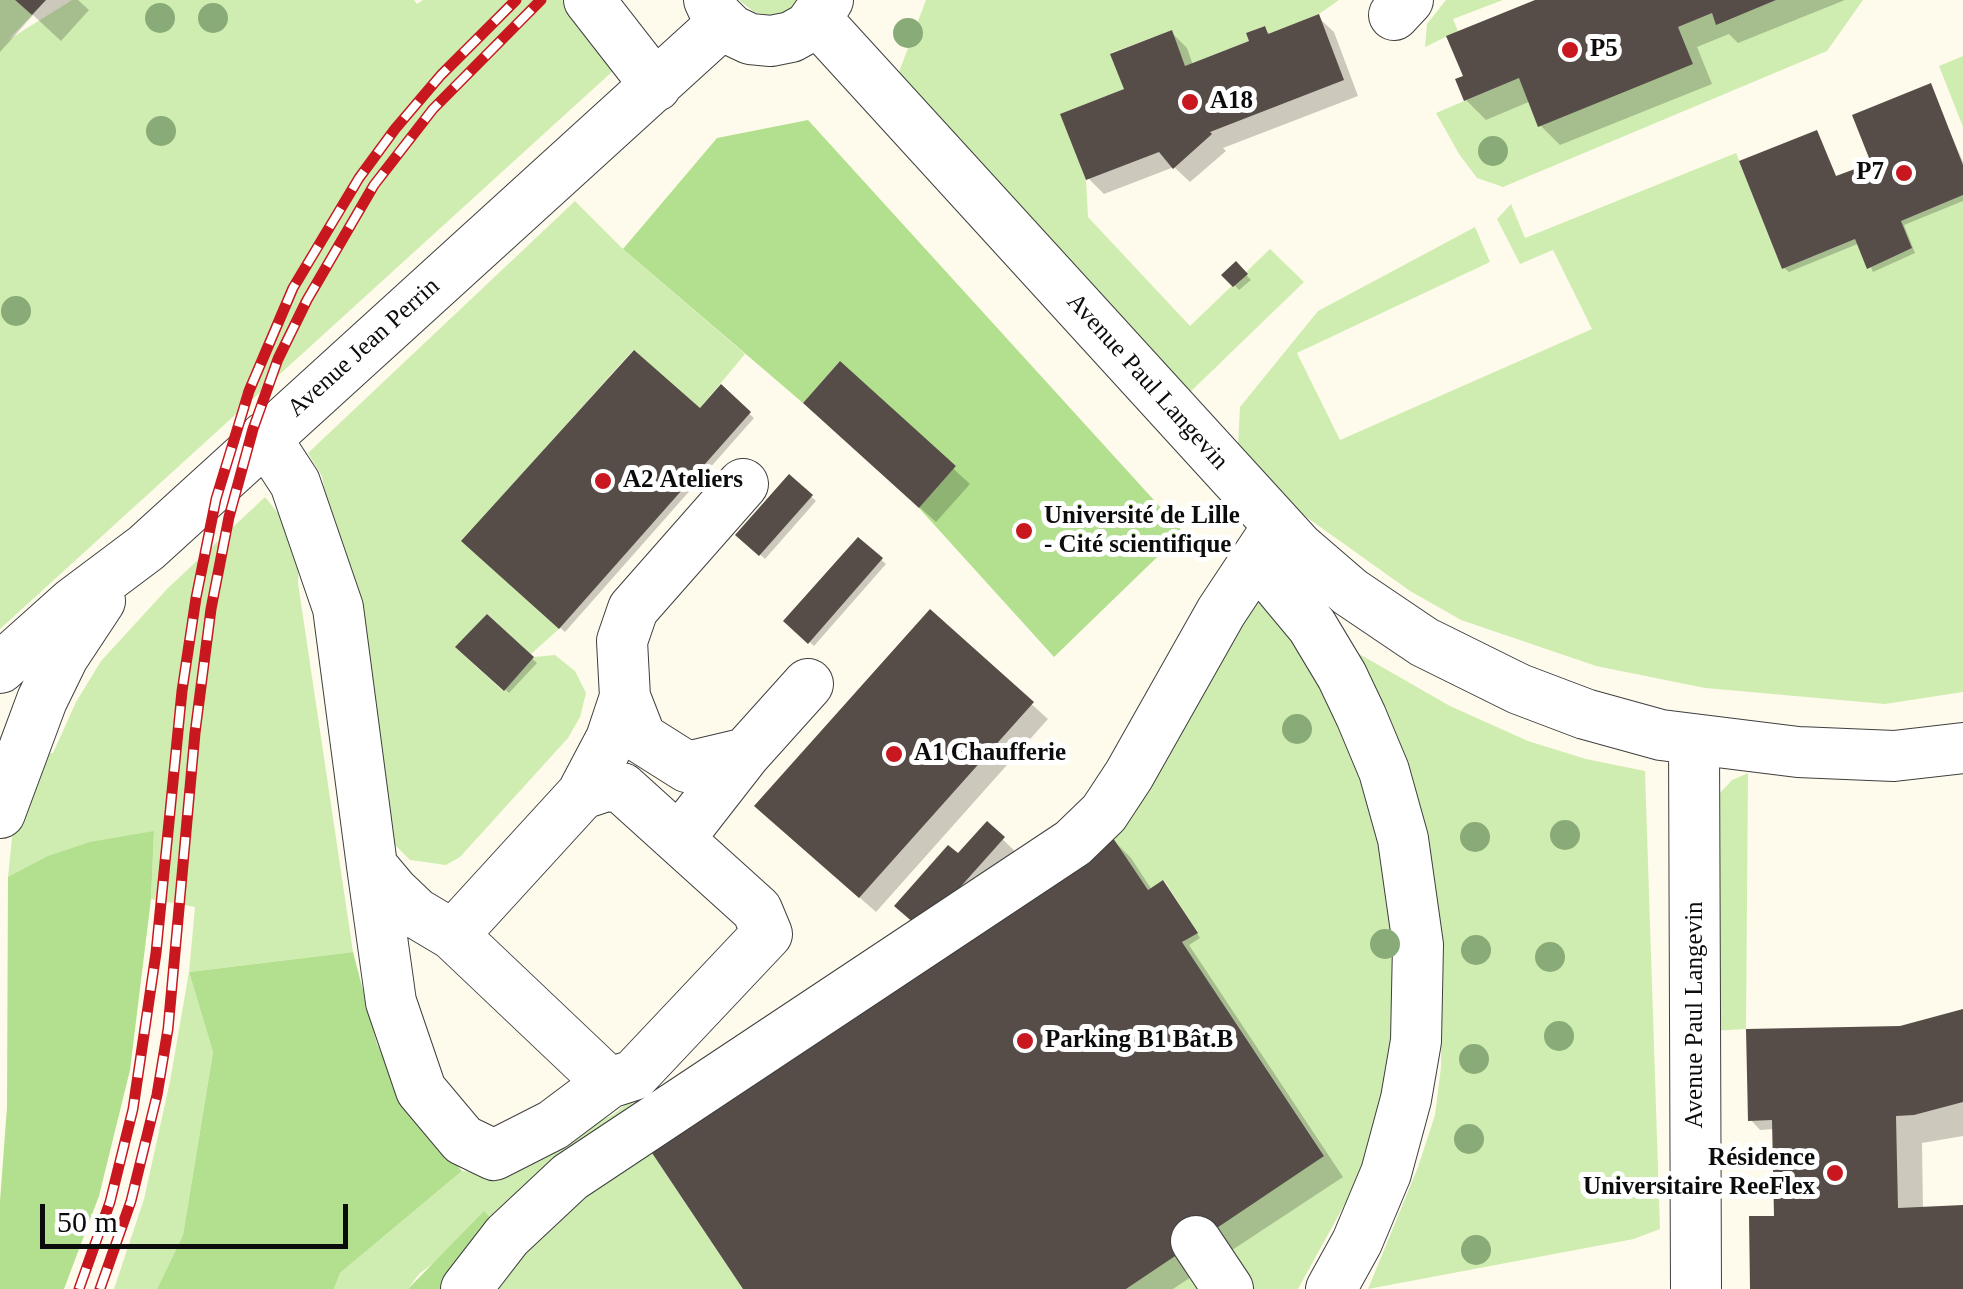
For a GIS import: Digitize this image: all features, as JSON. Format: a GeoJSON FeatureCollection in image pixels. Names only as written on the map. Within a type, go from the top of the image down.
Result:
{"type":"FeatureCollection","features":[{"type":"Feature","properties":{"kind":"street"},"geometry":{"type":"LineString","coordinates":[[589,0],[656,86]]}},
{"type":"Feature","properties":{"kind":"street","name":"Avenue Jean Perrin"},"geometry":{"type":"LineString","coordinates":[[0,668],[74,602],[146,548],[656,86],[716,12],[750,38],[771,41],[791,37],[822,10]]}},
{"type":"Feature","properties":{"kind":"street","name":"Avenue Paul Langevin"},"geometry":{"type":"LineString","coordinates":[[822,10],[1268,543],[1424,642],[1518,689],[1585,714],[1694,741],[1798,752],[1894,756],[1963,748]]}},
{"type":"Feature","properties":{"kind":"street"},"geometry":{"type":"LineString","coordinates":[[265,437],[295,483],[338,608],[390,1002],[422,1090],[464,1140],[494,1155],[553,1125],[609,1084],[634,1075],[767,934],[757,910],[622,788],[606,786],[582,794]]}},
{"type":"Feature","properties":{"kind":"street"},"geometry":{"type":"LineString","coordinates":[[453,935],[582,794],[611,739],[624,698],[622,641],[633,608],[743,484]]}},
{"type":"Feature","properties":{"kind":"street"},"geometry":{"type":"LineString","coordinates":[[466,1289],[506,1236],[570,1176],[1073,843],[1104,814],[1121,788],[1221,612],[1268,543],[1342,676],[1384,771],[1403,839],[1418,945],[1416,1041],[1406,1099],[1386,1173],[1358,1242],[1331,1289]]}},
{"type":"Feature","properties":{"kind":"street"},"geometry":{"type":"LineString","coordinates":[[0,813],[30,729],[63,657],[105,594],[146,548]]}},
{"type":"Feature","properties":{"kind":"street"},"geometry":{"type":"LineString","coordinates":[[679,839],[746,753],[808,684]]}},
{"type":"Feature","properties":{"kind":"street"},"geometry":{"type":"LineString","coordinates":[[624,698],[642,738],[687,767],[746,753]]}},
{"type":"Feature","properties":{"kind":"street","name":"Avenue Paul Langevin"},"geometry":{"type":"LineString","coordinates":[[1694,741],[1696,1289]]}},
{"type":"Feature","properties":{"kind":"street"},"geometry":{"type":"LineString","coordinates":[[372,866],[392,891],[416,913],[453,935],[609,1084]]}},
{"type":"Feature","properties":{"kind":"street"},"geometry":{"type":"LineString","coordinates":[[1196,1241],[1228,1289]]}},
{"type":"Feature","properties":{"kind":"green space"},"geometry":{"type":"Polygon","coordinates":[[[0,0],[15,0],[32,15],[8,40],[72,0],[414,0],[417,4],[423,0],[562,0],[614,70],[0,629],[0,0]]]}},
{"type":"Feature","properties":{"kind":"green space"},"geometry":{"type":"Polygon","coordinates":[[[739,0],[804,0],[781,15],[771,16],[754,12],[739,0]]]}},
{"type":"Feature","properties":{"kind":"green space"},"geometry":{"type":"Polygon","coordinates":[[[926,0],[1339,0],[1319,14],[1268,34],[1264,26],[1246,33],[1249,41],[1185,66],[1172,30],[1111,53],[1124,89],[1061,114],[1086,180],[1088,217],[1190,326],[1270,249],[1304,282],[1184,398],[899,72],[926,0]]]}},
{"type":"Feature","properties":{"kind":"green space"},"geometry":{"type":"Polygon","coordinates":[[[1446,0],[1503,0],[1453,19],[1458,31],[1425,47],[1427,24],[1446,0]]]}},
{"type":"Feature","properties":{"kind":"green space"},"geometry":{"type":"Polygon","coordinates":[[[1776,0],[1863,0],[1827,51],[1503,187],[1477,178],[1436,113],[1519,78],[1693,64],[1678,27],[1712,13],[1716,24],[1776,0]]]}},
{"type":"Feature","properties":{"kind":"green space"},"geometry":{"type":"Polygon","coordinates":[[[1963,56],[1963,127],[1939,66],[1963,56]]]}},
{"type":"Feature","properties":{"kind":"green space"},"geometry":{"type":"Polygon","coordinates":[[[808,120],[1183,532],[1054,657],[919,508],[956,466],[839,362],[803,403],[623,249],[717,138],[808,120]]]}},
{"type":"Feature","properties":{"kind":"green space"},"geometry":{"type":"Polygon","coordinates":[[[1736,153],[1782,269],[1855,239],[1867,268],[1912,248],[1901,221],[1963,195],[1963,692],[1885,704],[1705,688],[1596,666],[1461,620],[1410,591],[1302,514],[1238,444],[1240,407],[1318,311],[1475,227],[1490,262],[1297,353],[1340,440],[1592,329],[1553,250],[1520,264],[1497,219],[1511,204],[1525,238],[1736,153]]]}},
{"type":"Feature","properties":{"kind":"green space"},"geometry":{"type":"Polygon","coordinates":[[[575,201],[623,249],[745,354],[700,408],[633,350],[462,541],[559,629],[531,654],[487,614],[456,648],[503,691],[534,657],[555,655],[575,671],[586,693],[580,717],[568,738],[460,857],[446,865],[410,860],[390,840],[379,805],[322,476],[308,453],[575,201]]]}},
{"type":"Feature","properties":{"kind":"green space"},"geometry":{"type":"Polygon","coordinates":[[[265,497],[285,522],[299,550],[298,583],[353,952],[189,972],[195,907],[151,899],[154,832],[8,877],[15,808],[36,755],[53,753],[76,702],[101,661],[168,588],[265,497]]]}},
{"type":"Feature","properties":{"kind":"green space"},"geometry":{"type":"Polygon","coordinates":[[[1259,584],[1301,636],[1374,792],[1399,930],[1395,1032],[1385,1105],[1353,1189],[1298,1289],[1126,1289],[1324,1155],[1182,942],[1197,932],[1164,880],[1148,890],[1111,835],[1259,584]]]}},
{"type":"Feature","properties":{"kind":"green space"},"geometry":{"type":"Polygon","coordinates":[[[1340,643],[1450,706],[1528,741],[1586,759],[1645,771],[1660,1229],[1634,1239],[1368,1289],[1435,1115],[1441,1067],[1442,966],[1340,643]]]}},
{"type":"Feature","properties":{"kind":"green space"},"geometry":{"type":"Polygon","coordinates":[[[1748,773],[1746,1029],[1711,1031],[1717,796],[1732,780],[1748,773]]]}},
{"type":"Feature","properties":{"kind":"green space"},"geometry":{"type":"Polygon","coordinates":[[[154,831],[151,899],[130,1070],[99,1196],[64,1289],[0,1289],[0,1201],[7,1107],[8,877],[48,856],[90,842],[154,831]]]}},
{"type":"Feature","properties":{"kind":"green space"},"geometry":{"type":"Polygon","coordinates":[[[353,952],[377,1044],[415,1118],[462,1171],[340,1273],[334,1289],[157,1289],[183,1235],[213,1052],[189,972],[353,952]]]}},
{"type":"Feature","properties":{"kind":"green space"},"geometry":{"type":"Polygon","coordinates":[[[189,972],[213,1052],[183,1235],[157,1289],[114,1289],[144,1199],[189,972]]]}},
{"type":"Feature","properties":{"kind":"green space"},"geometry":{"type":"Polygon","coordinates":[[[643,1090],[657,1094],[419,1274],[408,1289],[334,1289],[340,1273],[462,1171],[496,1175],[614,1114],[643,1090]]]}},
{"type":"Feature","properties":{"kind":"green space"},"geometry":{"type":"Polygon","coordinates":[[[646,1144],[743,1289],[488,1289],[517,1249],[646,1144]]]}},
{"type":"Feature","properties":{"kind":"green space"},"geometry":{"type":"Polygon","coordinates":[[[484,1211],[498,1227],[450,1289],[408,1289],[484,1211]]]}},
{"type":"Feature","properties":{"kind":"building"},"geometry":{"type":"Polygon","coordinates":[[[15,0],[46,0],[32,15],[15,0]]]}},
{"type":"Feature","properties":{"kind":"building","name":"P5"},"geometry":{"type":"Polygon","coordinates":[[[1535,0],[1776,0],[1716,25],[1712,13],[1678,27],[1693,64],[1538,127],[1519,78],[1464,101],[1455,79],[1463,76],[1446,36],[1535,0]]]}},
{"type":"Feature","properties":{"kind":"building","name":"A18"},"geometry":{"type":"Polygon","coordinates":[[[1319,14],[1344,80],[1210,132],[1173,169],[1159,152],[1086,180],[1060,114],[1124,89],[1110,54],[1172,30],[1185,66],[1249,41],[1246,33],[1265,26],[1268,34],[1319,14]]]}},
{"type":"Feature","properties":{"kind":"building","name":"P7"},"geometry":{"type":"Polygon","coordinates":[[[1931,83],[1963,165],[1963,195],[1901,221],[1912,248],[1867,269],[1855,239],[1782,269],[1739,161],[1817,130],[1836,176],[1871,163],[1852,115],[1931,83]]]}},
{"type":"Feature","properties":{"kind":"building"},"geometry":{"type":"Polygon","coordinates":[[[1236,261],[1248,274],[1233,287],[1221,275],[1236,261]]]}},
{"type":"Feature","properties":{"kind":"building","name":"A2 Ateliers"},"geometry":{"type":"Polygon","coordinates":[[[634,350],[700,408],[721,384],[751,412],[559,629],[461,541],[634,350]]]}},
{"type":"Feature","properties":{"kind":"building"},"geometry":{"type":"Polygon","coordinates":[[[840,361],[956,466],[919,508],[803,403],[840,361]]]}},
{"type":"Feature","properties":{"kind":"building"},"geometry":{"type":"Polygon","coordinates":[[[789,474],[813,495],[759,556],[735,535],[789,474]]]}},
{"type":"Feature","properties":{"kind":"building"},"geometry":{"type":"Polygon","coordinates":[[[858,537],[883,558],[808,644],[783,621],[858,537]]]}},
{"type":"Feature","properties":{"kind":"building","name":"A1 Chaufferie"},"geometry":{"type":"Polygon","coordinates":[[[930,609],[1034,702],[859,898],[754,806],[930,609]]]}},
{"type":"Feature","properties":{"kind":"building"},"geometry":{"type":"Polygon","coordinates":[[[487,614],[534,657],[504,691],[455,647],[487,614]]]}},
{"type":"Feature","properties":{"kind":"building"},"geometry":{"type":"Polygon","coordinates":[[[987,821],[1005,837],[922,930],[894,906],[948,845],[958,853],[987,821]]]}},
{"type":"Feature","properties":{"kind":"building","name":"Parking B1 Bât.B"},"geometry":{"type":"Polygon","coordinates":[[[1111,835],[1148,890],[1163,880],[1198,933],[1182,942],[1324,1156],[1126,1289],[743,1289],[646,1144],[1111,835]]]}},
{"type":"Feature","properties":{"kind":"building","name":"Résidence Universitaire ReeFlex"},"geometry":{"type":"Polygon","coordinates":[[[1963,1009],[1963,1102],[1896,1116],[1898,1208],[1963,1205],[1963,1289],[1750,1289],[1749,1216],[1774,1216],[1772,1120],[1748,1121],[1746,1029],[1900,1026],[1963,1009]]]}},
{"type":"Feature","properties":{"kind":"railway"},"geometry":{"type":"LineString","coordinates":[[79,1289],[110,1202],[133,1109],[156,953],[182,691],[196,598],[216,499],[249,391],[293,288],[359,178],[441,75],[516,0]]}},
{"type":"Feature","properties":{"kind":"railway"},"geometry":{"type":"LineString","coordinates":[[100,1289],[131,1201],[157,1095],[168,1029],[195,733],[211,609],[229,517],[253,429],[278,359],[307,300],[374,185],[433,109],[541,0]]}},
{"type":"Feature","properties":{"kind":"place","name":"P5"},"geometry":{"type":"Point","coordinates":[1570,50]}},
{"type":"Feature","properties":{"kind":"place","name":"A18"},"geometry":{"type":"Point","coordinates":[1190,102]}},
{"type":"Feature","properties":{"kind":"place","name":"P7"},"geometry":{"type":"Point","coordinates":[1904,173]}},
{"type":"Feature","properties":{"kind":"place","name":"A2 Ateliers"},"geometry":{"type":"Point","coordinates":[603,481]}},
{"type":"Feature","properties":{"kind":"place","name":"Université de Lille ‐ Cité scientifique"},"geometry":{"type":"Point","coordinates":[1024,531]}},
{"type":"Feature","properties":{"kind":"place","name":"A1 Chaufferie"},"geometry":{"type":"Point","coordinates":[894,754]}},
{"type":"Feature","properties":{"kind":"place","name":"Parking B1 Bât.B"},"geometry":{"type":"Point","coordinates":[1025,1041]}},
{"type":"Feature","properties":{"kind":"place","name":"Résidence Universitaire ReeFlex"},"geometry":{"type":"Point","coordinates":[1835,1173]}}]}
